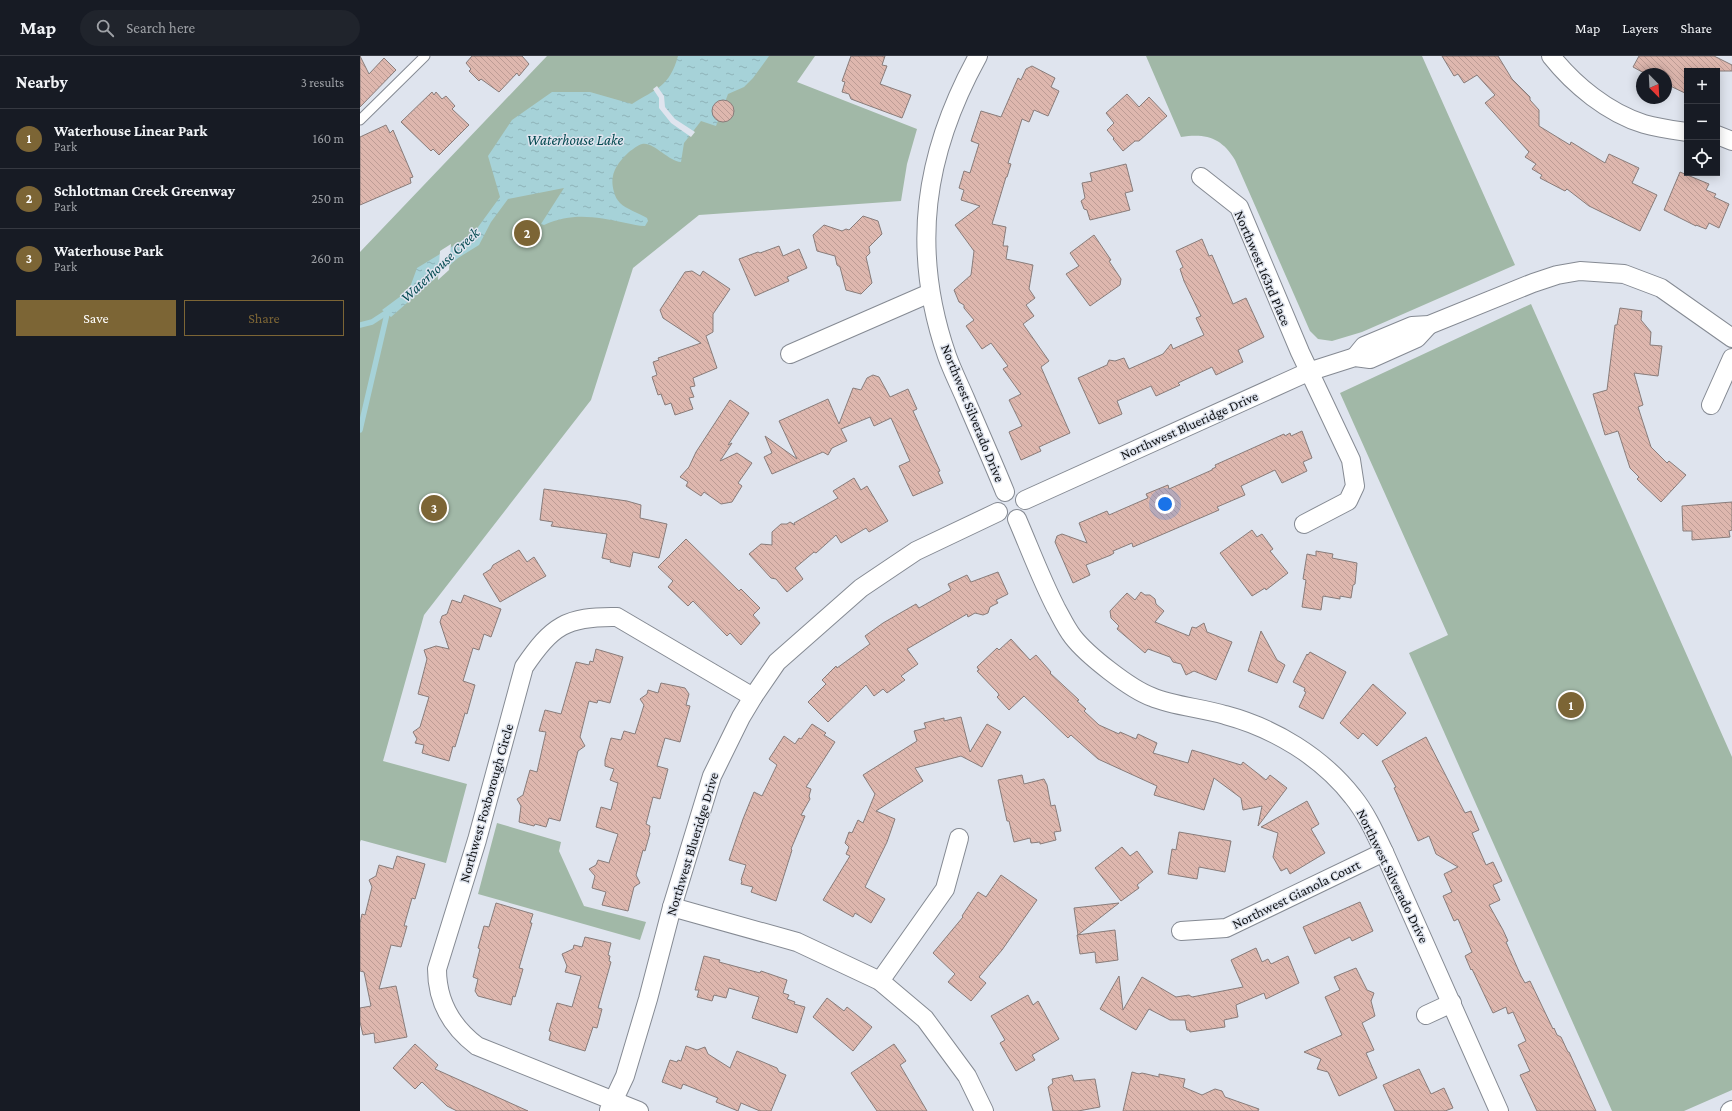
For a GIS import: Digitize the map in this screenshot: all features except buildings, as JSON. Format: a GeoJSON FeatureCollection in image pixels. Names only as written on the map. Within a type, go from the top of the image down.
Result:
{"type":"FeatureCollection","features":[{"type":"Feature","properties":{"kind":"street","name":"Northwest Silverado Drive"},"geometry":{"type":"LineString","coordinates":[[978,56],[967,76],[949,117],[934,164],[927,210],[926,258],[930,293],[947,356],[1006,492]]}},
{"type":"Feature","properties":{"kind":"street"},"geometry":{"type":"LineString","coordinates":[[1551,56],[1581,89],[1601,103],[1644,124],[1684,131]]}},
{"type":"Feature","properties":{"kind":"street"},"geometry":{"type":"LineString","coordinates":[[1720,137],[1732,141]]}},
{"type":"Feature","properties":{"kind":"street","name":"Northwest 163rd Place"},"geometry":{"type":"LineString","coordinates":[[1201,177],[1239,207],[1308,372],[1351,460],[1355,486],[1348,501],[1304,524]]}},
{"type":"Feature","properties":{"kind":"street","name":"Northwest Blueridge Drive"},"geometry":{"type":"LineString","coordinates":[[1025,500],[1308,372],[1355,357],[1370,359],[1417,338],[1429,325],[1533,283],[1557,275],[1580,271],[1624,274],[1661,288],[1732,338]]}},
{"type":"Feature","properties":{"kind":"street"},"geometry":{"type":"LineString","coordinates":[[790,354],[930,293]]}},
{"type":"Feature","properties":{"kind":"street"},"geometry":{"type":"LineString","coordinates":[[1711,405],[1732,358]]}},
{"type":"Feature","properties":{"kind":"street"},"geometry":{"type":"LineString","coordinates":[[1006,492],[1016,492],[1025,500],[1025,510],[1022,516],[1017,519],[1006,519],[998,512],[997,502],[1001,495],[1006,492]]}},
{"type":"Feature","properties":{"kind":"street","name":"Northwest Blueridge Drive"},"geometry":{"type":"LineString","coordinates":[[612,1106],[625,1076],[648,999],[672,907],[712,776],[741,717],[777,662],[861,588],[916,551],[998,512]]}},
{"type":"Feature","properties":{"kind":"street","name":"Northwest Silverado Drive"},"geometry":{"type":"LineString","coordinates":[[1017,519],[1047,590],[1062,619],[1073,637],[1101,665],[1151,697],[1227,715],[1281,736],[1334,774],[1354,798],[1371,824],[1384,852],[1499,1111]]}},
{"type":"Feature","properties":{"kind":"street","name":"Northwest Foxborough Circle"},"geometry":{"type":"LineString","coordinates":[[639,1111],[612,1106],[477,1046],[455,1025],[445,1009],[437,981],[437,969],[477,840],[524,667],[540,644],[555,629],[574,621],[595,617],[617,618],[754,697]]}},
{"type":"Feature","properties":{"kind":"street"},"geometry":{"type":"LineString","coordinates":[[880,981],[945,889],[959,838]]}},
{"type":"Feature","properties":{"kind":"street","name":"Northwest Gianola Court"},"geometry":{"type":"LineString","coordinates":[[1181,931],[1226,928],[1384,852]]}},
{"type":"Feature","properties":{"kind":"street"},"geometry":{"type":"LineString","coordinates":[[672,907],[797,942],[880,981],[925,1019],[967,1076],[984,1111]]}},
{"type":"Feature","properties":{"kind":"street"},"geometry":{"type":"LineString","coordinates":[[1426,1014],[1452,1003]]}},
{"type":"Feature","properties":{"kind":"lane"},"geometry":{"type":"LineString","coordinates":[[360,120],[425,56]]}},
{"type":"Feature","properties":{"kind":"green space"},"geometry":{"type":"Polygon","coordinates":[[[547,56],[815,56],[797,82],[917,129],[907,164],[901,201],[699,215],[633,268],[591,400],[424,615],[383,761],[467,784],[446,863],[361,840],[360,842],[360,252],[547,56]]]}},
{"type":"Feature","properties":{"kind":"green space"},"geometry":{"type":"Polygon","coordinates":[[[1146,56],[1422,56],[1515,265],[1362,332],[1332,341],[1318,339],[1310,331],[1235,160],[1225,147],[1212,139],[1198,136],[1181,137],[1146,56]]]}},
{"type":"Feature","properties":{"kind":"green space"},"geometry":{"type":"Polygon","coordinates":[[[1531,304],[1732,757],[1732,1090],[1684,1111],[1612,1111],[1409,653],[1448,635],[1340,393],[1531,304]]]}},
{"type":"Feature","properties":{"kind":"green space"},"geometry":{"type":"Polygon","coordinates":[[[497,823],[561,842],[559,851],[584,906],[646,922],[640,940],[478,894],[497,823]]]}},
{"type":"Feature","properties":{"kind":"water","name":"Waterhouse Lake"},"geometry":{"type":"Polygon","coordinates":[[[678,56],[769,56],[753,78],[744,87],[728,94],[716,126],[701,121],[684,143],[681,162],[676,161],[651,145],[642,144],[629,152],[617,165],[612,180],[615,195],[618,201],[623,205],[647,218],[648,221],[645,226],[585,217],[565,218],[544,225],[541,224],[564,188],[508,199],[491,222],[479,245],[458,258],[391,317],[382,310],[409,290],[417,268],[473,234],[500,197],[488,156],[512,120],[552,92],[590,92],[632,104],[661,86],[671,74],[678,56]]]}},
{"type":"Feature","properties":{"kind":"pier"},"geometry":{"type":"Polygon","coordinates":[[[657,86],[664,96],[665,107],[675,119],[695,132],[691,137],[671,123],[659,108],[659,98],[653,89],[657,86]]]}},
{"type":"Feature","properties":{"kind":"pier"},"geometry":{"type":"Polygon","coordinates":[[[451,244],[449,270],[438,280],[440,251],[451,244]]]}},
{"type":"Feature","properties":{"kind":"waterway","name":"Waterhouse Creek"},"geometry":{"type":"LineString","coordinates":[[360,325],[372,322],[392,309]]}},
{"type":"Feature","properties":{"kind":"waterway"},"geometry":{"type":"LineString","coordinates":[[360,430],[387,314]]}},
{"type":"Feature","properties":{"kind":"place","name":"Schlottman Creek Greenway"},"geometry":{"type":"Point","coordinates":[527,233]}},
{"type":"Feature","properties":{"kind":"place","name":"Waterhouse Park"},"geometry":{"type":"Point","coordinates":[434,508]}},
{"type":"Feature","properties":{"kind":"place","name":"Waterhouse Linear Park"},"geometry":{"type":"Point","coordinates":[1571,705]}}]}
